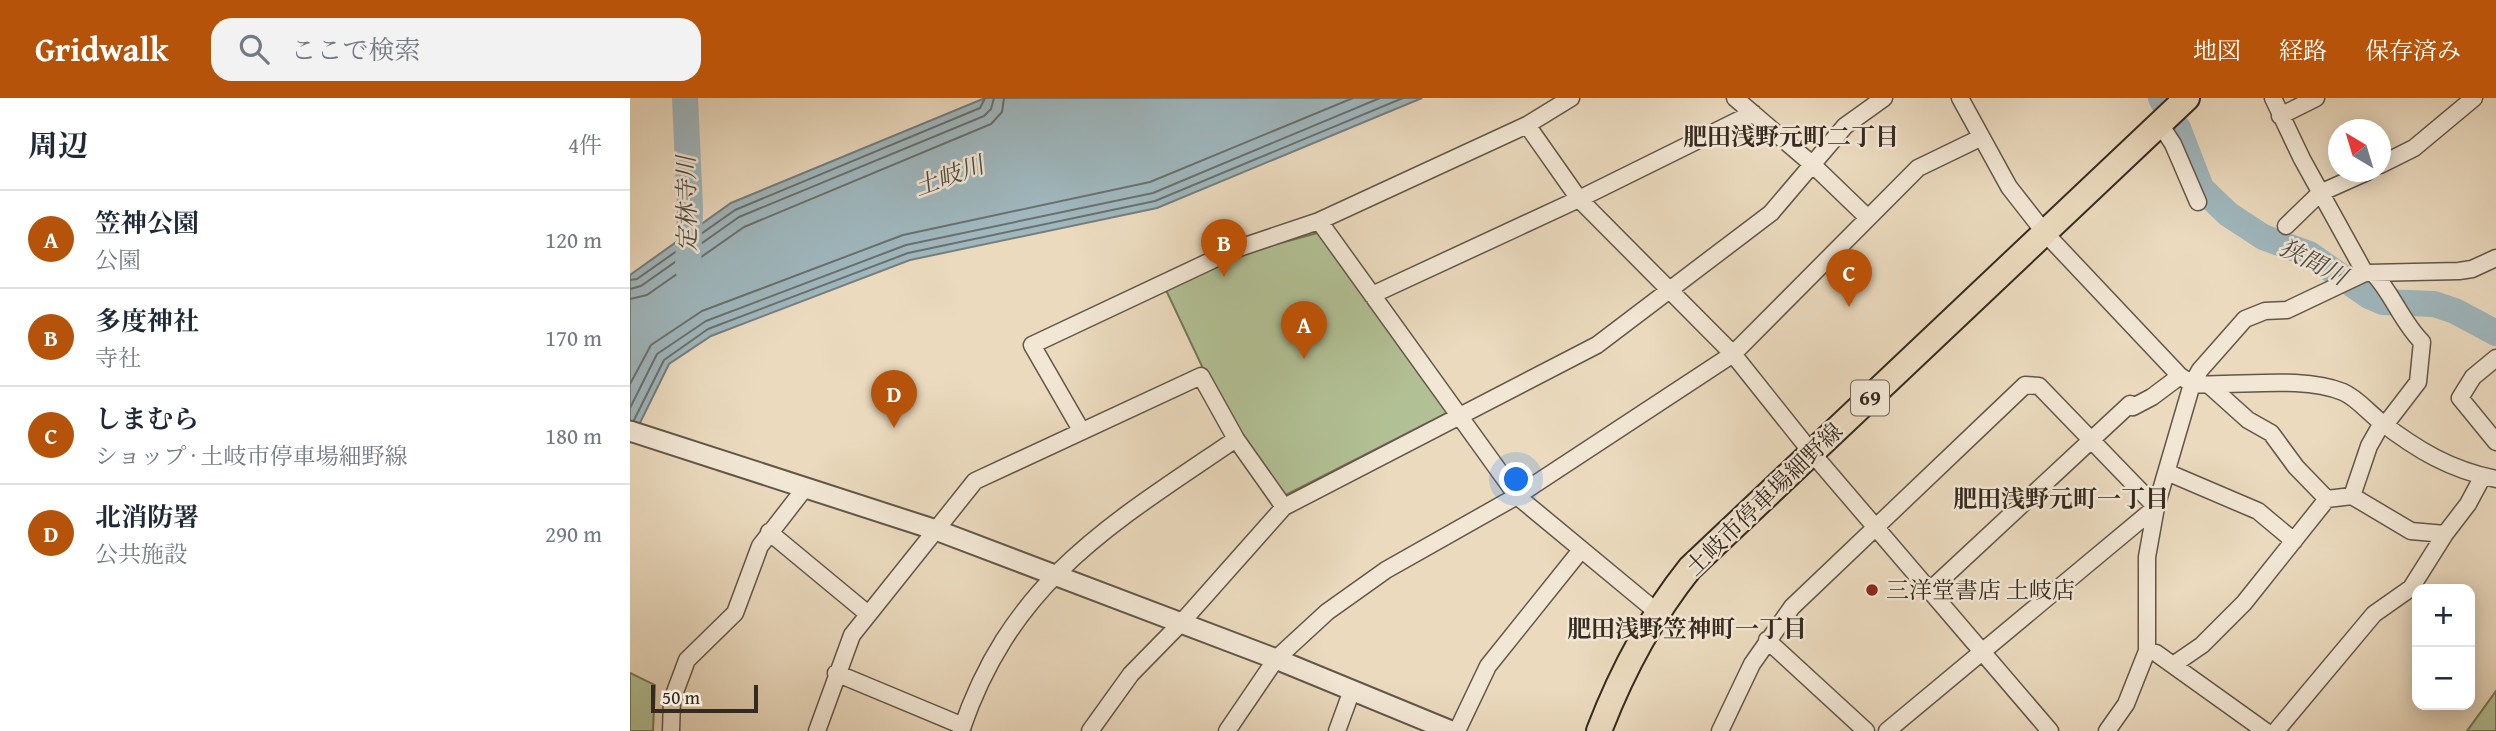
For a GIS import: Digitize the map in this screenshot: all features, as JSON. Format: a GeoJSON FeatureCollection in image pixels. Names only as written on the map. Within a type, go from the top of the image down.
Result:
{"type":"FeatureCollection","features":[{"type":"Feature","properties":{"kind":"main road","name":"土岐市停車場細野線"},"geometry":{"type":"LineString","coordinates":[[1599,731],[1620,675],[1657,612],[1690,568],[2187,98]]}},
{"type":"Feature","properties":{"kind":"street"},"geometry":{"type":"LineString","coordinates":[[1081,430],[1032,345],[1236,249],[1319,221],[1527,125],[1571,98]]}},
{"type":"Feature","properties":{"kind":"street"},"geometry":{"type":"LineString","coordinates":[[1735,98],[1813,165],[1868,218]]}},
{"type":"Feature","properties":{"kind":"street"},"geometry":{"type":"LineString","coordinates":[[1090,731],[1130,674],[1181,623],[1284,507],[1597,345],[1771,213],[1845,125],[1884,98]]}},
{"type":"Feature","properties":{"kind":"street"},"geometry":{"type":"LineString","coordinates":[[1960,98],[2009,187],[2045,233],[2193,382],[2271,433],[2296,467],[2327,499]]}},
{"type":"Feature","properties":{"kind":"street"},"geometry":{"type":"LineString","coordinates":[[2273,98],[2360,277],[2390,294],[2407,328],[2421,342],[2418,382],[2369,446],[2352,496]]}},
{"type":"Feature","properties":{"kind":"street"},"geometry":{"type":"LineString","coordinates":[[2280,116],[2316,98]]}},
{"type":"Feature","properties":{"kind":"street"},"geometry":{"type":"LineString","coordinates":[[2391,160],[2414,148],[2474,98]]}},
{"type":"Feature","properties":{"kind":"street"},"geometry":{"type":"LineString","coordinates":[[1373,295],[1579,199],[1753,113]]}},
{"type":"Feature","properties":{"kind":"street"},"geometry":{"type":"LineString","coordinates":[[2160,124],[2173,144],[2198,202]]}},
{"type":"Feature","properties":{"kind":"street"},"geometry":{"type":"LineString","coordinates":[[1527,125],[1579,199],[1733,354],[1812,453],[2050,731]]}},
{"type":"Feature","properties":{"kind":"street"},"geometry":{"type":"LineString","coordinates":[[1227,731],[1276,659],[1327,612],[1386,570],[1517,496],[1733,354],[1918,168],[1980,138]]}},
{"type":"Feature","properties":{"kind":"street"},"geometry":{"type":"LineString","coordinates":[[2286,226],[2320,193],[2345,182]]}},
{"type":"Feature","properties":{"kind":"street"},"geometry":{"type":"LineString","coordinates":[[1319,221],[1517,496],[1657,612]]}},
{"type":"Feature","properties":{"kind":"street"},"geometry":{"type":"LineString","coordinates":[[2107,731],[2126,704],[2147,651],[2147,557],[2157,507],[2169,473],[2193,382],[2200,370],[2245,319],[2265,311],[2287,310],[2360,277],[2459,271],[2472,269],[2496,258]]}},
{"type":"Feature","properties":{"kind":"street"},"geometry":{"type":"LineString","coordinates":[[2496,358],[2473,377],[2460,398],[2496,442]]}},
{"type":"Feature","properties":{"kind":"street"},"geometry":{"type":"LineString","coordinates":[[817,731],[852,635],[975,481],[1081,430],[1201,376],[1236,439],[1284,507]]}},
{"type":"Feature","properties":{"kind":"street"},"geometry":{"type":"LineString","coordinates":[[1929,591],[2130,404],[2133,407],[2193,382],[2301,384],[2329,388],[2346,394],[2384,424],[2444,464],[2488,477]]}},
{"type":"Feature","properties":{"kind":"street"},"geometry":{"type":"LineString","coordinates":[[1720,731],[1752,664],[1793,607],[2025,385],[2039,386],[2157,507]]}},
{"type":"Feature","properties":{"kind":"street"},"geometry":{"type":"LineString","coordinates":[[630,431],[936,530],[1276,659],[1451,731]]}},
{"type":"Feature","properties":{"kind":"street"},"geometry":{"type":"LineString","coordinates":[[836,673],[962,729],[984,672],[1006,633],[1053,574],[1118,519],[1236,439]]}},
{"type":"Feature","properties":{"kind":"street"},"geometry":{"type":"LineString","coordinates":[[2276,731],[2374,614],[2412,588],[2445,534],[2488,477],[2496,462]]}},
{"type":"Feature","properties":{"kind":"street"},"geometry":{"type":"LineString","coordinates":[[2169,473],[2258,511],[2294,541]]}},
{"type":"Feature","properties":{"kind":"street"},"geometry":{"type":"LineString","coordinates":[[671,731],[672,700],[687,660],[735,613],[760,546],[800,486]]}},
{"type":"Feature","properties":{"kind":"street"},"geometry":{"type":"LineString","coordinates":[[2173,665],[2202,646],[2257,589],[2327,499],[2337,495],[2352,496],[2411,531],[2445,534]]}},
{"type":"Feature","properties":{"kind":"street"},"geometry":{"type":"LineString","coordinates":[[1887,731],[1980,651],[2157,507]]}},
{"type":"Feature","properties":{"kind":"street"},"geometry":{"type":"LineString","coordinates":[[769,532],[868,614]]}},
{"type":"Feature","properties":{"kind":"street"},"geometry":{"type":"LineString","coordinates":[[1457,731],[1488,666],[1581,550]]}},
{"type":"Feature","properties":{"kind":"street"},"geometry":{"type":"LineString","coordinates":[[1767,640],[1866,731]]}},
{"type":"Feature","properties":{"kind":"street"},"geometry":{"type":"LineString","coordinates":[[2147,651],[2173,665],[2265,731]]}},
{"type":"Feature","properties":{"kind":"street"},"geometry":{"type":"LineString","coordinates":[[1337,731],[1352,690]]}},
{"type":"Feature","properties":{"kind":"green space"},"geometry":{"type":"Polygon","coordinates":[[[1321,232],[1449,412],[1278,499],[1226,417],[1165,288],[1240,254],[1321,232]]]}},
{"type":"Feature","properties":{"kind":"green space"},"geometry":{"type":"Polygon","coordinates":[[[630,673],[655,685],[653,731],[630,731],[630,673]]]}},
{"type":"Feature","properties":{"kind":"green space"},"geometry":{"type":"Polygon","coordinates":[[[2496,691],[2496,731],[2467,731],[2496,691]]]}},
{"type":"Feature","properties":{"kind":"water","name":"土岐川"},"geometry":{"type":"Polygon","coordinates":[[[985,98],[1422,98],[1157,208],[910,260],[711,336],[669,364],[630,443],[630,275],[731,203],[985,98]]]}},
{"type":"Feature","properties":{"kind":"waterway","name":"定林寺川"},"geometry":{"type":"LineString","coordinates":[[685,98],[690,208],[688,269]]}},
{"type":"Feature","properties":{"kind":"waterway","name":"狭間川"},"geometry":{"type":"LineString","coordinates":[[2161,98],[2163,102]]}},
{"type":"Feature","properties":{"kind":"waterway","name":"狭間川"},"geometry":{"type":"LineString","coordinates":[[2178,128],[2201,188],[2228,214],[2263,237],[2309,254],[2369,296],[2383,302],[2434,304],[2455,311],[2496,333]]}},
{"type":"Feature","properties":{"kind":"place","name":"多度神社"},"geometry":{"type":"Point","coordinates":[1224,277]}},
{"type":"Feature","properties":{"kind":"place","name":"しまむら"},"geometry":{"type":"Point","coordinates":[1849,307]}},
{"type":"Feature","properties":{"kind":"place","name":"笠神公園"},"geometry":{"type":"Point","coordinates":[1304,359]}},
{"type":"Feature","properties":{"kind":"place","name":"北消防署"},"geometry":{"type":"Point","coordinates":[894,428]}},
{"type":"Feature","properties":{"kind":"place","name":"三洋堂書店 土岐店"},"geometry":{"type":"Point","coordinates":[1872,590]}},
{"type":"Feature","properties":{"kind":"district","name":"肥田浅野元町二丁目"},"geometry":{"type":"Point","coordinates":[1791,137]}},
{"type":"Feature","properties":{"kind":"district","name":"肥田浅野元町一丁目"},"geometry":{"type":"Point","coordinates":[2061,499]}},
{"type":"Feature","properties":{"kind":"district","name":"肥田浅野笠神町一丁目"},"geometry":{"type":"Point","coordinates":[1687,629]}}]}
